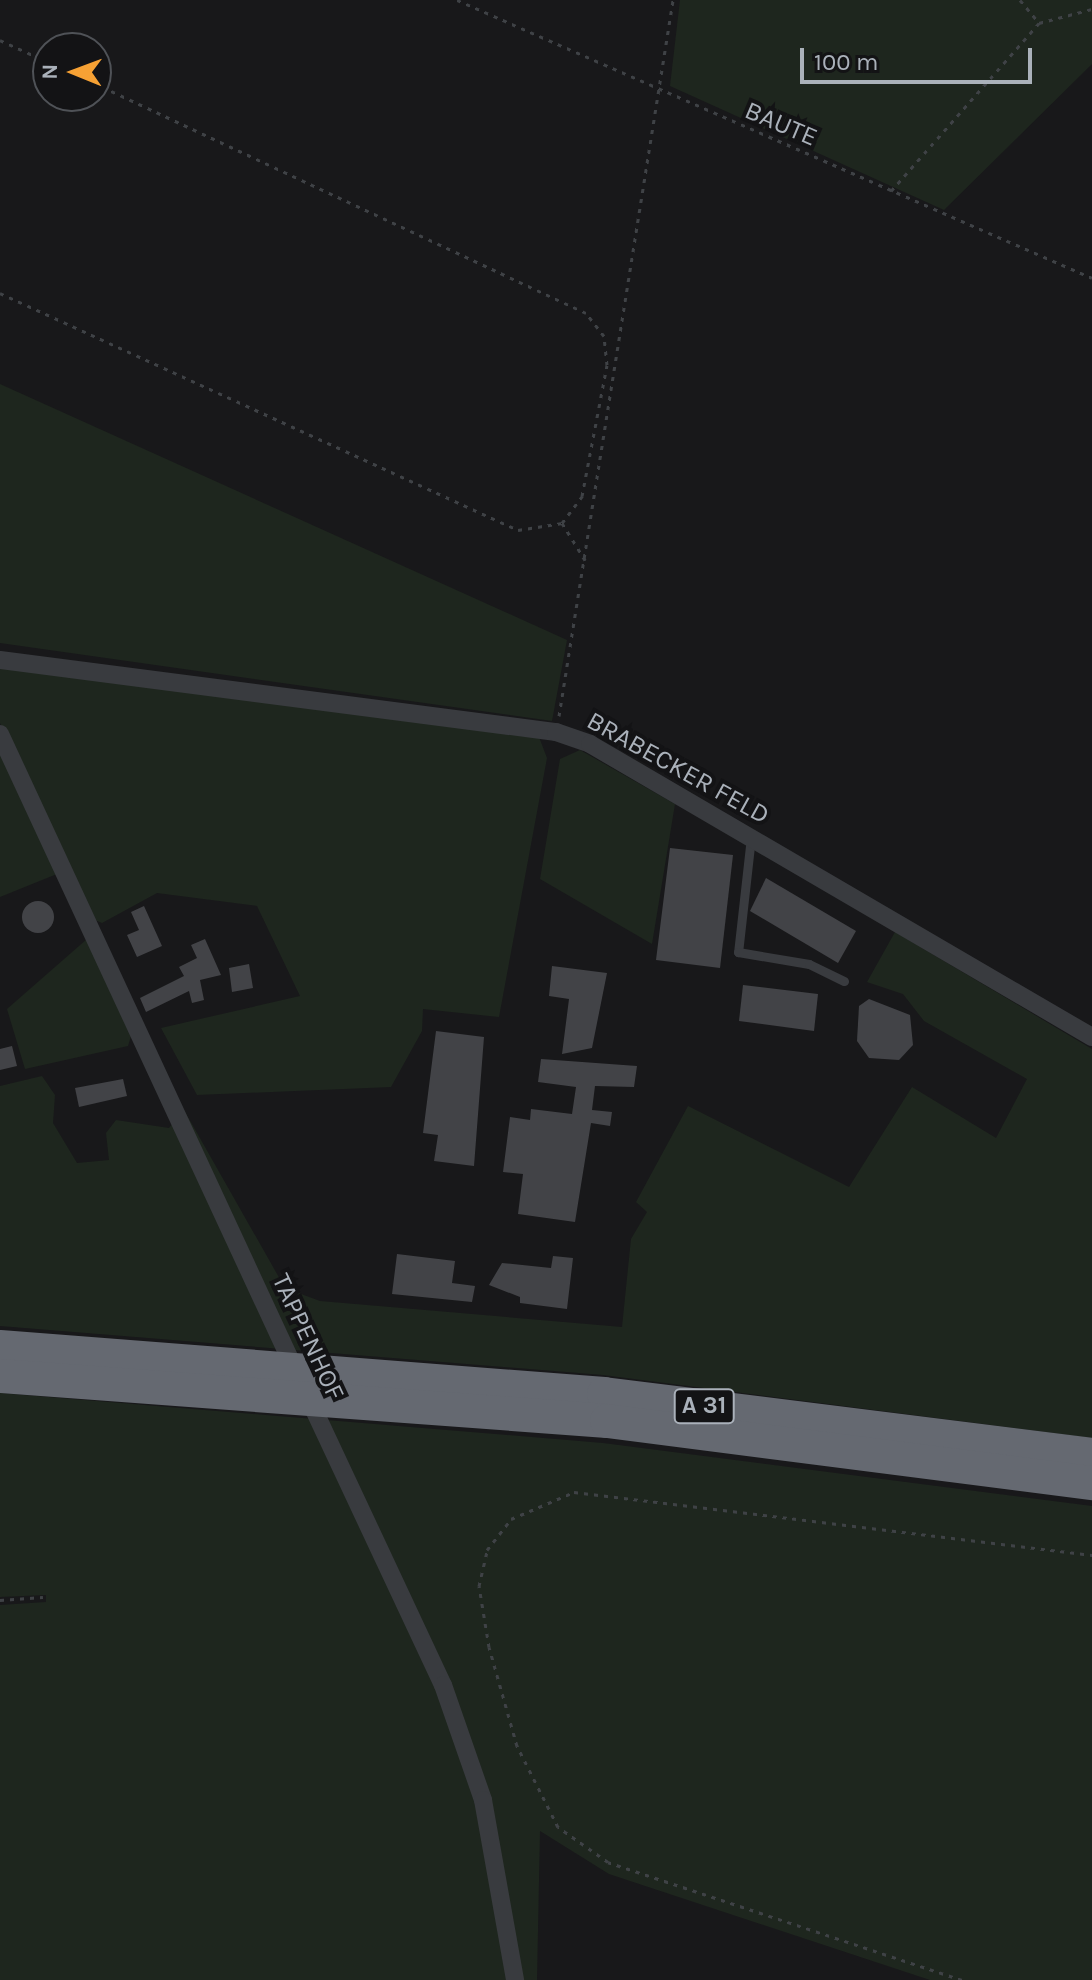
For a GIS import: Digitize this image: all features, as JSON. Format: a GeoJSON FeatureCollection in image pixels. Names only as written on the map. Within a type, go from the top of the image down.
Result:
{"type":"FeatureCollection","features":[{"type":"Feature","properties":{"kind":"highway","name":"A 31"},"geometry":{"type":"LineString","coordinates":[[0,1347],[604,1394],[1092,1455]]}},
{"type":"Feature","properties":{"kind":"highway","name":"A 31"},"geometry":{"type":"LineString","coordinates":[[0,1376],[607,1421],[1092,1483]]}},
{"type":"Feature","properties":{"kind":"street","name":"BRABECKER FELD"},"geometry":{"type":"LineString","coordinates":[[0,660],[556,732],[751,837],[1092,1037]]}},
{"type":"Feature","properties":{"kind":"street","name":"TAPPENHOF"},"geometry":{"type":"LineString","coordinates":[[0,734],[443,1685],[483,1800],[515,1980]]}},
{"type":"Feature","properties":{"kind":"lane"},"geometry":{"type":"LineString","coordinates":[[751,837],[738,952],[809,964],[844,981]]}},
{"type":"Feature","properties":{"kind":"path","name":"BAUTE"},"geometry":{"type":"LineString","coordinates":[[457,0],[662,93],[1092,278]]}},
{"type":"Feature","properties":{"kind":"path"},"geometry":{"type":"LineString","coordinates":[[556,732],[662,93],[673,0]]}},
{"type":"Feature","properties":{"kind":"path"},"geometry":{"type":"LineString","coordinates":[[1020,0],[1039,23]]}},
{"type":"Feature","properties":{"kind":"path"},"geometry":{"type":"LineString","coordinates":[[891,191],[1039,23],[1092,9]]}},
{"type":"Feature","properties":{"kind":"path"},"geometry":{"type":"LineString","coordinates":[[0,40],[32,55]]}},
{"type":"Feature","properties":{"kind":"path"},"geometry":{"type":"LineString","coordinates":[[0,293],[499,523],[530,531],[562,523],[587,479],[607,365],[597,323],[573,303],[112,91]]}},
{"type":"Feature","properties":{"kind":"path"},"geometry":{"type":"LineString","coordinates":[[562,523],[585,560]]}},
{"type":"Feature","properties":{"kind":"path"},"geometry":{"type":"LineString","coordinates":[[962,1980],[608,1862],[558,1827],[517,1746],[489,1647],[479,1586],[487,1550],[511,1519],[574,1492],[1092,1555]]}},
{"type":"Feature","properties":{"kind":"path"},"geometry":{"type":"LineString","coordinates":[[0,1600],[43,1597]]}},
{"type":"Feature","properties":{"kind":"shaded area"},"geometry":{"type":"Polygon","coordinates":[[[680,0],[1092,0],[1092,64],[944,210],[670,86],[680,0]]]}},
{"type":"Feature","properties":{"kind":"shaded area"},"geometry":{"type":"Polygon","coordinates":[[[0,384],[567,640],[552,721],[0,643],[0,384]]]}},
{"type":"Feature","properties":{"kind":"shaded area"},"geometry":{"type":"Polygon","coordinates":[[[0,664],[539,737],[547,758],[499,1017],[423,1009],[422,1031],[391,1087],[197,1095],[161,1028],[300,996],[257,906],[157,893],[102,923],[88,917],[0,723],[0,664]]]}},
{"type":"Feature","properties":{"kind":"shaded area"},"geometry":{"type":"Polygon","coordinates":[[[0,748],[57,874],[0,897],[0,748]]]}},
{"type":"Feature","properties":{"kind":"shaded area"},"geometry":{"type":"Polygon","coordinates":[[[580,750],[675,804],[652,944],[540,879],[560,759],[580,750]]]}},
{"type":"Feature","properties":{"kind":"shaded area"},"geometry":{"type":"Polygon","coordinates":[[[895,932],[1092,1049],[1092,1438],[603,1375],[0,1326],[0,1086],[42,1076],[55,1095],[53,1123],[77,1163],[109,1160],[106,1133],[116,1120],[169,1128],[184,1110],[285,1288],[320,1301],[622,1327],[631,1239],[647,1212],[636,1202],[688,1106],[849,1187],[912,1087],[996,1138],[1027,1079],[924,1021],[903,994],[867,982],[895,932]]]}},
{"type":"Feature","properties":{"kind":"shaded area"},"geometry":{"type":"Polygon","coordinates":[[[87,939],[131,1036],[128,1046],[25,1069],[7,1009],[87,939]]]}},
{"type":"Feature","properties":{"kind":"shaded area"},"geometry":{"type":"Polygon","coordinates":[[[0,1393],[603,1443],[1092,1506],[1092,1980],[930,1980],[609,1874],[540,1831],[537,1980],[0,1980],[0,1605],[46,1602],[46,1595],[0,1597],[0,1393]]]}},
{"type":"Feature","properties":{"kind":"building"},"geometry":{"type":"Polygon","coordinates":[[[670,848],[733,855],[720,968],[656,960],[670,848]]]}},
{"type":"Feature","properties":{"kind":"building"},"geometry":{"type":"Polygon","coordinates":[[[766,878],[856,931],[838,963],[750,911],[766,878]]]}},
{"type":"Feature","properties":{"kind":"building"},"geometry":{"type":"Polygon","coordinates":[[[38,901],[49,906],[54,917],[49,928],[38,933],[27,928],[22,917],[27,906],[38,901]]]}},
{"type":"Feature","properties":{"kind":"building"},"geometry":{"type":"Polygon","coordinates":[[[144,906],[162,946],[137,957],[127,935],[139,930],[131,912],[144,906]]]}},
{"type":"Feature","properties":{"kind":"building"},"geometry":{"type":"Polygon","coordinates":[[[205,939],[221,975],[200,980],[204,1000],[192,1003],[189,991],[146,1012],[140,998],[184,976],[179,967],[197,958],[191,945],[205,939]]]}},
{"type":"Feature","properties":{"kind":"building"},"geometry":{"type":"Polygon","coordinates":[[[249,964],[253,988],[232,992],[229,968],[249,964]]]}},
{"type":"Feature","properties":{"kind":"building"},"geometry":{"type":"Polygon","coordinates":[[[552,966],[607,973],[592,1048],[562,1054],[569,999],[549,996],[552,966]]]}},
{"type":"Feature","properties":{"kind":"building"},"geometry":{"type":"Polygon","coordinates":[[[743,985],[818,994],[814,1031],[739,1021],[743,985]]]}},
{"type":"Feature","properties":{"kind":"building"},"geometry":{"type":"Polygon","coordinates":[[[869,999],[910,1015],[913,1045],[899,1060],[869,1058],[857,1041],[859,1006],[869,999]]]}},
{"type":"Feature","properties":{"kind":"building"},"geometry":{"type":"Polygon","coordinates":[[[436,1031],[484,1037],[474,1166],[434,1161],[438,1135],[423,1133],[436,1031]]]}},
{"type":"Feature","properties":{"kind":"building"},"geometry":{"type":"Polygon","coordinates":[[[12,1046],[17,1066],[0,1070],[0,1049],[12,1046]]]}},
{"type":"Feature","properties":{"kind":"building"},"geometry":{"type":"Polygon","coordinates":[[[541,1059],[637,1066],[634,1087],[595,1086],[592,1110],[612,1112],[610,1126],[591,1123],[575,1222],[518,1214],[523,1174],[503,1172],[510,1117],[530,1120],[531,1109],[572,1114],[576,1087],[538,1082],[541,1059]]]}},
{"type":"Feature","properties":{"kind":"building"},"geometry":{"type":"Polygon","coordinates":[[[123,1079],[127,1096],[79,1107],[75,1088],[123,1079]]]}},
{"type":"Feature","properties":{"kind":"building"},"geometry":{"type":"Polygon","coordinates":[[[397,1254],[455,1261],[452,1283],[475,1286],[472,1302],[392,1294],[397,1254]]]}},
{"type":"Feature","properties":{"kind":"building"},"geometry":{"type":"Polygon","coordinates":[[[553,1256],[573,1258],[567,1309],[520,1303],[520,1297],[489,1285],[502,1263],[551,1268],[553,1256]]]}}]}
